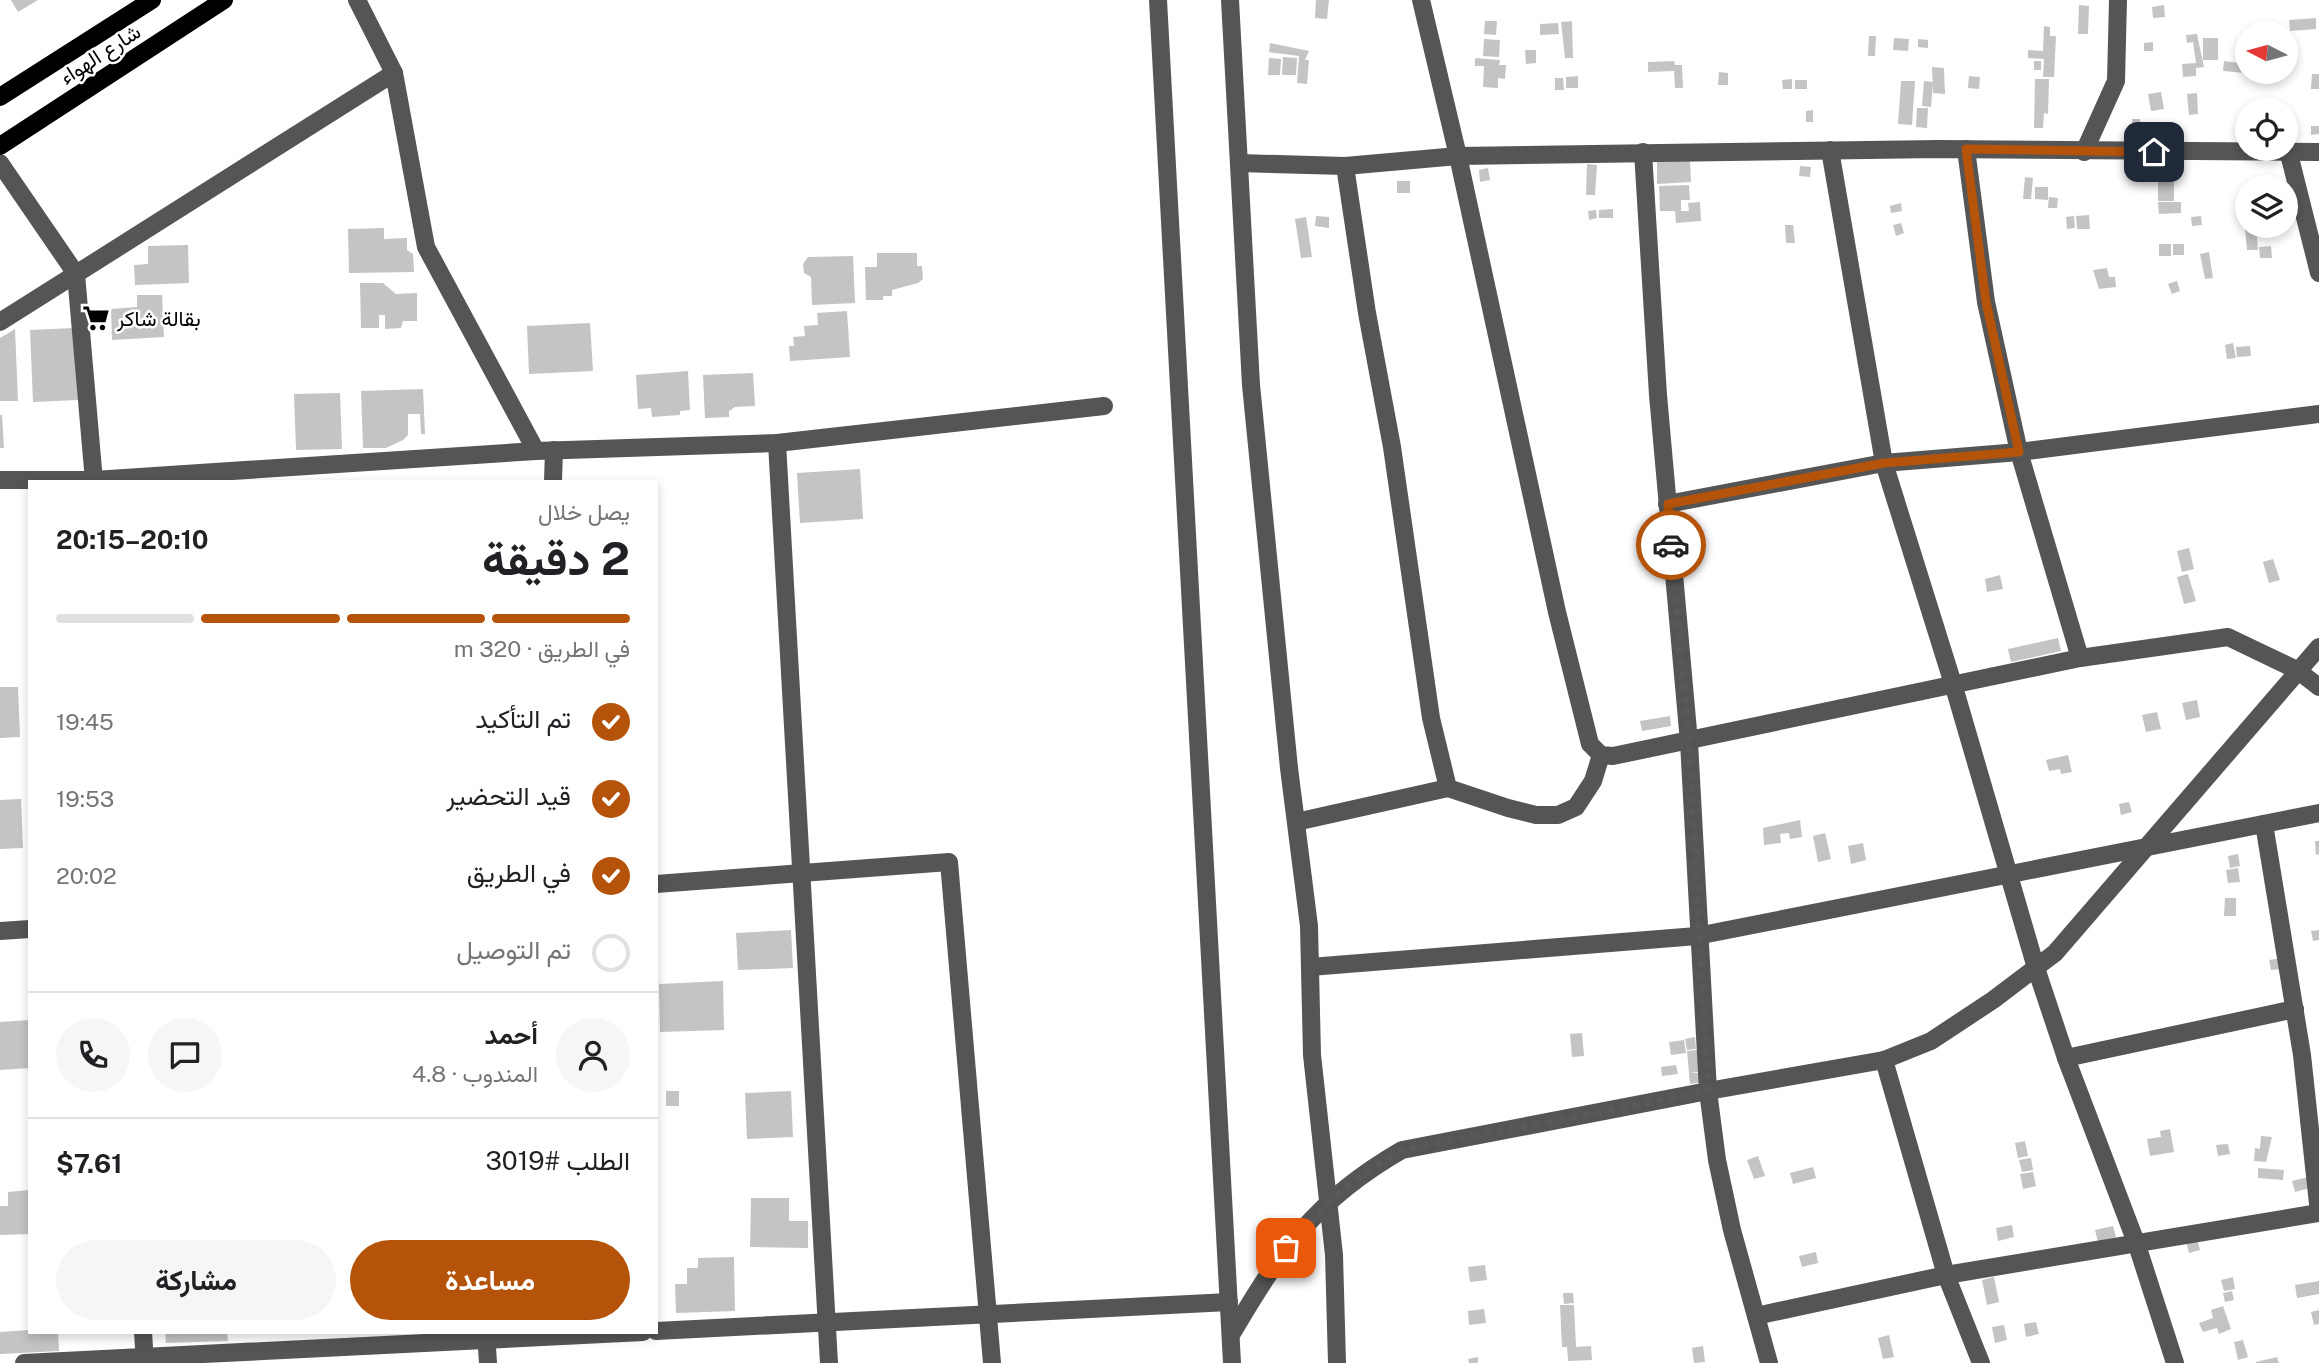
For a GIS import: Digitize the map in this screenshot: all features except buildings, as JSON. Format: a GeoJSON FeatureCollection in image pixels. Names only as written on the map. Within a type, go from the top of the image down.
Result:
{"type":"FeatureCollection","features":[{"type":"Feature","properties":{"kind":"main road","name":"شارع الهواء"},"geometry":{"type":"LineString","coordinates":[[0,97],[152,0]]}},
{"type":"Feature","properties":{"kind":"main road","name":"شارع الهواء"},"geometry":{"type":"LineString","coordinates":[[0,146],[225,0]]}},
{"type":"Feature","properties":{"kind":"street"},"geometry":{"type":"LineString","coordinates":[[357,0],[394,73],[426,247],[545,451],[553,480]]}},
{"type":"Feature","properties":{"kind":"street"},"geometry":{"type":"LineString","coordinates":[[1158,0],[1232,1363]]}},
{"type":"Feature","properties":{"kind":"street"},"geometry":{"type":"LineString","coordinates":[[1230,0],[1251,385],[1309,926],[1312,1055],[1334,1255],[1337,1363]]}},
{"type":"Feature","properties":{"kind":"street"},"geometry":{"type":"LineString","coordinates":[[1421,0],[1458,156],[1557,612],[1590,744],[1601,755],[1613,756],[1689,742],[2080,658],[2228,637],[2297,670],[2319,687]]}},
{"type":"Feature","properties":{"kind":"street"},"geometry":{"type":"LineString","coordinates":[[2084,152],[2116,81],[2118,0]]}},
{"type":"Feature","properties":{"kind":"street"},"geometry":{"type":"LineString","coordinates":[[0,323],[394,73]]}},
{"type":"Feature","properties":{"kind":"street"},"geometry":{"type":"LineString","coordinates":[[1239,163],[1345,166],[1458,156],[1643,152],[1966,149],[2084,152],[2235,151]]}},
{"type":"Feature","properties":{"kind":"street"},"geometry":{"type":"LineString","coordinates":[[1966,149],[1986,302],[2019,452],[2080,658]]}},
{"type":"Feature","properties":{"kind":"street"},"geometry":{"type":"LineString","coordinates":[[1830,150],[1884,463],[1954,687],[2036,968],[2066,1058],[2137,1245],[2175,1363]]}},
{"type":"Feature","properties":{"kind":"street"},"geometry":{"type":"LineString","coordinates":[[2298,151],[2319,152]]}},
{"type":"Feature","properties":{"kind":"street"},"geometry":{"type":"LineString","coordinates":[[1643,152],[1668,504],[1689,742],[1697,936],[1708,1091],[1717,1160],[1732,1230],[1769,1363]]}},
{"type":"Feature","properties":{"kind":"street"},"geometry":{"type":"LineString","coordinates":[[2291,161],[2319,273]]}},
{"type":"Feature","properties":{"kind":"street"},"geometry":{"type":"LineString","coordinates":[[0,163],[76,275],[94,480]]}},
{"type":"Feature","properties":{"kind":"street"},"geometry":{"type":"LineString","coordinates":[[1345,166],[1367,313],[1392,447],[1431,718],[1448,788]]}},
{"type":"Feature","properties":{"kind":"street"},"geometry":{"type":"LineString","coordinates":[[109,480],[545,451],[777,443],[1104,406]]}},
{"type":"Feature","properties":{"kind":"street"},"geometry":{"type":"LineString","coordinates":[[1668,504],[1884,463],[2019,452],[2319,414]]}},
{"type":"Feature","properties":{"kind":"street"},"geometry":{"type":"LineString","coordinates":[[777,443],[829,1363]]}},
{"type":"Feature","properties":{"kind":"street"},"geometry":{"type":"LineString","coordinates":[[0,480],[28,480]]}},
{"type":"Feature","properties":{"kind":"street"},"geometry":{"type":"LineString","coordinates":[[1231,1335],[1272,1264],[1328,1200],[1367,1171],[1402,1150],[1884,1060],[1931,1041],[2036,968],[2071,934],[2319,647]]}},
{"type":"Feature","properties":{"kind":"street"},"geometry":{"type":"LineString","coordinates":[[1296,822],[1448,788],[1536,815],[1558,815],[1576,807],[1592,781],[1601,755]]}},
{"type":"Feature","properties":{"kind":"street"},"geometry":{"type":"LineString","coordinates":[[1310,967],[1697,936],[2319,813]]}},
{"type":"Feature","properties":{"kind":"street"},"geometry":{"type":"LineString","coordinates":[[1756,1316],[1946,1275],[2319,1213],[2312,1132],[2295,1009],[2264,824]]}},
{"type":"Feature","properties":{"kind":"street"},"geometry":{"type":"LineString","coordinates":[[658,884],[949,862],[992,1363]]}},
{"type":"Feature","properties":{"kind":"street"},"geometry":{"type":"LineString","coordinates":[[0,931],[28,929]]}},
{"type":"Feature","properties":{"kind":"street"},"geometry":{"type":"LineString","coordinates":[[2066,1058],[2295,1009]]}},
{"type":"Feature","properties":{"kind":"street"},"geometry":{"type":"LineString","coordinates":[[1884,1060],[1946,1275],[1981,1363]]}},
{"type":"Feature","properties":{"kind":"street"},"geometry":{"type":"LineString","coordinates":[[658,1331],[1229,1302]]}},
{"type":"Feature","properties":{"kind":"street"},"geometry":{"type":"LineString","coordinates":[[143,1334],[144,1360]]}},
{"type":"Feature","properties":{"kind":"street"},"geometry":{"type":"LineString","coordinates":[[24,1363],[144,1360],[486,1336],[564,1334]]}},
{"type":"Feature","properties":{"kind":"street"},"geometry":{"type":"LineString","coordinates":[[486,1336],[488,1363]]}},
{"type":"Feature","properties":{"kind":"way so far"},"geometry":{"type":"LineString","coordinates":[[1286,1248],[1328,1200],[1367,1171],[1402,1150],[1708,1091],[1697,936],[1689,742],[1671,545]]}},
{"type":"Feature","properties":{"kind":"place","name":"بقالة شاكر"},"geometry":{"type":"Point","coordinates":[96,318]}},
{"type":"Feature","properties":{"kind":"route"},"geometry":{"type":"LineString","coordinates":[[1671,545],[1668,504],[1884,463],[2019,452],[1986,302],[1966,149],[2154,152]]}}]}
